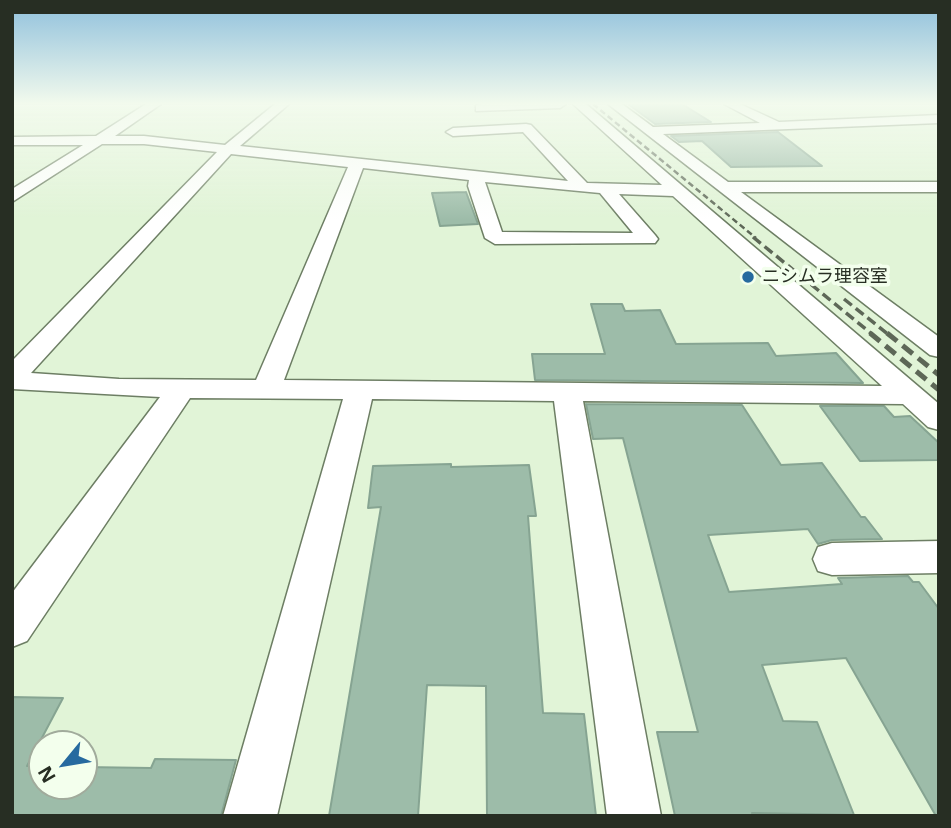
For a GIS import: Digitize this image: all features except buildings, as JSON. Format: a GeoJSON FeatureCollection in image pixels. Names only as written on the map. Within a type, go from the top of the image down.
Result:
{"type":"FeatureCollection","features":[{"type":"Feature","properties":{"kind":"street"},"geometry":{"type":"LineString","coordinates":[[12,197],[96,143]]}},
{"type":"Feature","properties":{"kind":"street"},"geometry":{"type":"LineString","coordinates":[[169,143],[582,187],[678,191]]}},
{"type":"Feature","properties":{"kind":"street"},"geometry":{"type":"LineString","coordinates":[[12,378],[236,143]]}},
{"type":"Feature","properties":{"kind":"street"},"geometry":{"type":"LineString","coordinates":[[540,143],[582,187]]}},
{"type":"Feature","properties":{"kind":"street"},"geometry":{"type":"LineString","coordinates":[[623,143],[939,420]]}},
{"type":"Feature","properties":{"kind":"street"},"geometry":{"type":"LineString","coordinates":[[665,143],[939,349]]}},
{"type":"Feature","properties":{"kind":"street"},"geometry":{"type":"LineString","coordinates":[[267,387],[357,164]]}},
{"type":"Feature","properties":{"kind":"street"},"geometry":{"type":"LineString","coordinates":[[477,177],[476,186],[495,238],[648,239],[607,189]]}},
{"type":"Feature","properties":{"kind":"street"},"geometry":{"type":"LineString","coordinates":[[723,187],[939,187]]}},
{"type":"Feature","properties":{"kind":"street"},"geometry":{"type":"LineString","coordinates":[[12,378],[119,388],[267,387],[567,393],[910,395]]}},
{"type":"Feature","properties":{"kind":"street"},"geometry":{"type":"LineString","coordinates":[[12,627],[183,387]]}},
{"type":"Feature","properties":{"kind":"street"},"geometry":{"type":"LineString","coordinates":[[250,816],[360,389]]}},
{"type":"Feature","properties":{"kind":"street"},"geometry":{"type":"LineString","coordinates":[[567,393],[634,816]]}},
{"type":"Feature","properties":{"kind":"street"},"geometry":{"type":"LineString","coordinates":[[832,559],[939,557]]}},
{"type":"Feature","properties":{"kind":"railway"},"geometry":{"type":"LineString","coordinates":[[640,143],[756,238]]}},
{"type":"Feature","properties":{"kind":"railway"},"geometry":{"type":"LineString","coordinates":[[753,237],[873,335]]}},
{"type":"Feature","properties":{"kind":"railway"},"geometry":{"type":"LineString","coordinates":[[844,299],[889,335]]}},
{"type":"Feature","properties":{"kind":"railway"},"geometry":{"type":"LineString","coordinates":[[870,333],[939,390]]}},
{"type":"Feature","properties":{"kind":"railway"},"geometry":{"type":"LineString","coordinates":[[887,333],[939,375]]}},
{"type":"Feature","properties":{"kind":"place","name":"ニシムラ理容室"},"geometry":{"type":"Point","coordinates":[748,277]}}]}
